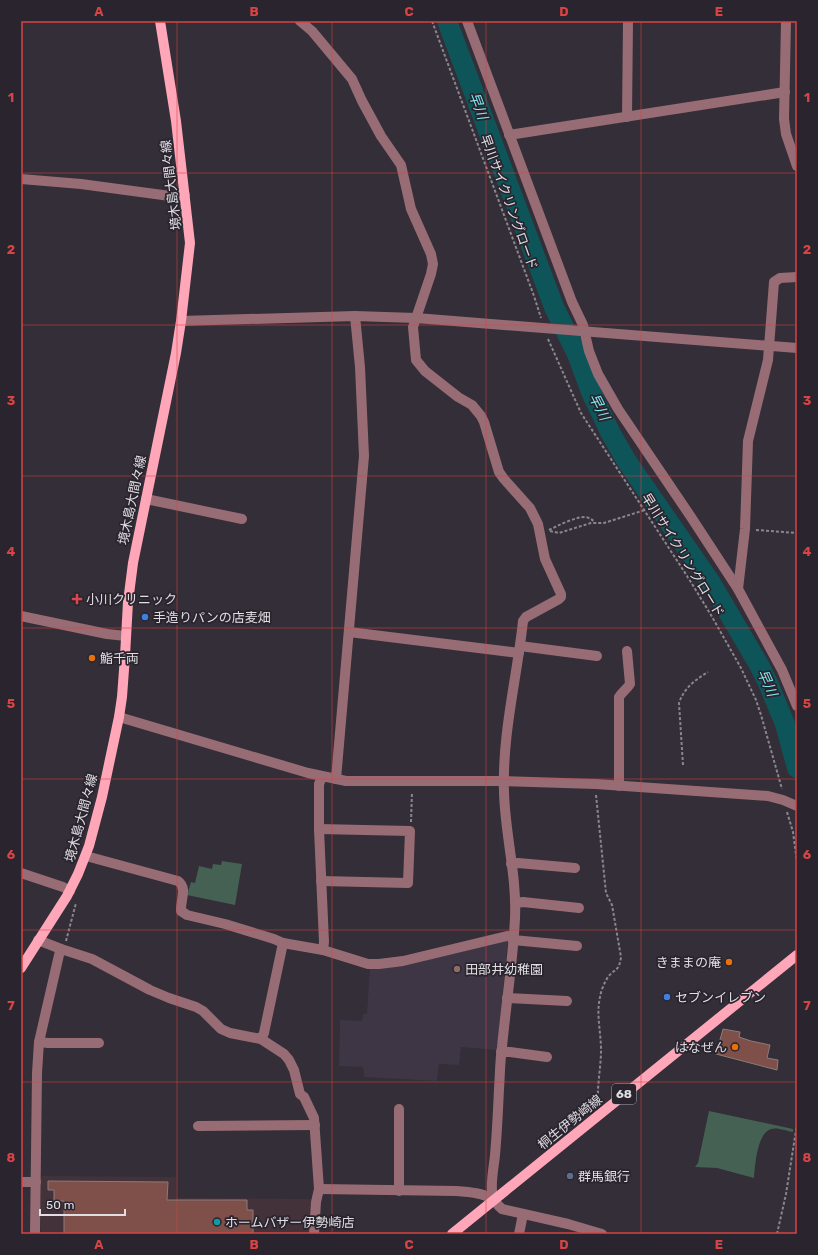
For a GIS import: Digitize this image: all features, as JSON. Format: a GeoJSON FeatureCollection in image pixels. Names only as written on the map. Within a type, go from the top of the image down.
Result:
{"type":"FeatureCollection","features":[{"type":"Feature","properties":{"kind":"main road","name":"境木島大間々線"},"geometry":{"type":"LineString","coordinates":[[21,968],[70,890],[86,856],[102,796],[119,717],[124,678],[126,636],[133,562],[176,353],[181,320],[190,243],[176,121],[160,21]]}},
{"type":"Feature","properties":{"kind":"main road","name":"桐生伊勢崎線"},"geometry":{"type":"LineString","coordinates":[[452,1234],[797,955]]}},
{"type":"Feature","properties":{"kind":"street"},"geometry":{"type":"LineString","coordinates":[[300,21],[312,31],[352,79],[381,136],[401,165],[411,209],[431,254],[433,264],[413,327],[416,360],[425,371],[458,397],[472,405],[481,416],[499,472],[530,508],[538,524],[542,553],[561,594],[559,599],[524,618],[505,753],[504,791],[516,903],[501,1052],[498,1126],[492,1188],[495,1200],[502,1209],[568,1224],[602,1234]]}},
{"type":"Feature","properties":{"kind":"street"},"geometry":{"type":"LineString","coordinates":[[467,21],[572,302],[583,324],[582,331],[598,374],[618,409],[738,590],[782,670],[797,706]]}},
{"type":"Feature","properties":{"kind":"street"},"geometry":{"type":"LineString","coordinates":[[626,116],[628,21]]}},
{"type":"Feature","properties":{"kind":"street"},"geometry":{"type":"LineString","coordinates":[[786,21],[784,119],[786,134],[797,166]]}},
{"type":"Feature","properties":{"kind":"street"},"geometry":{"type":"LineString","coordinates":[[509,135],[785,92]]}},
{"type":"Feature","properties":{"kind":"street"},"geometry":{"type":"LineString","coordinates":[[21,179],[170,196],[185,195]]}},
{"type":"Feature","properties":{"kind":"street"},"geometry":{"type":"LineString","coordinates":[[738,590],[744,529],[748,441],[768,360],[774,282],[780,278],[797,277]]}},
{"type":"Feature","properties":{"kind":"street"},"geometry":{"type":"LineString","coordinates":[[336,779],[364,456],[360,367],[355,316]]}},
{"type":"Feature","properties":{"kind":"street"},"geometry":{"type":"LineString","coordinates":[[181,320],[355,316],[416,318],[797,348]]}},
{"type":"Feature","properties":{"kind":"street"},"geometry":{"type":"LineString","coordinates":[[146,499],[242,519]]}},
{"type":"Feature","properties":{"kind":"street"},"geometry":{"type":"LineString","coordinates":[[21,616],[106,634],[126,636]]}},
{"type":"Feature","properties":{"kind":"street"},"geometry":{"type":"LineString","coordinates":[[349,632],[520,650],[597,656]]}},
{"type":"Feature","properties":{"kind":"street"},"geometry":{"type":"LineString","coordinates":[[619,786],[620,697],[622,692],[630,684],[627,651]]}},
{"type":"Feature","properties":{"kind":"street"},"geometry":{"type":"LineString","coordinates":[[119,717],[322,776],[346,781],[504,781],[596,784],[768,796],[788,802]]}},
{"type":"Feature","properties":{"kind":"street"},"geometry":{"type":"LineString","coordinates":[[322,776],[319,784],[319,829],[324,942],[323,950]]}},
{"type":"Feature","properties":{"kind":"street"},"geometry":{"type":"LineString","coordinates":[[319,829],[410,831],[408,883],[321,881]]}},
{"type":"Feature","properties":{"kind":"street"},"geometry":{"type":"LineString","coordinates":[[86,856],[182,883],[183,892],[181,911],[184,914],[225,924],[284,943],[323,950],[368,964],[403,961],[507,936],[577,946]]}},
{"type":"Feature","properties":{"kind":"street"},"geometry":{"type":"LineString","coordinates":[[511,864],[518,863],[575,868]]}},
{"type":"Feature","properties":{"kind":"street"},"geometry":{"type":"LineString","coordinates":[[21,873],[70,890]]}},
{"type":"Feature","properties":{"kind":"street"},"geometry":{"type":"LineString","coordinates":[[516,903],[523,902],[579,908]]}},
{"type":"Feature","properties":{"kind":"street"},"geometry":{"type":"LineString","coordinates":[[38,940],[92,959],[150,990],[196,1007],[203,1011],[216,1026],[225,1031],[261,1039],[280,1051],[292,1064],[300,1094],[304,1097],[314,1118],[319,1189],[316,1202],[314,1234]]}},
{"type":"Feature","properties":{"kind":"street"},"geometry":{"type":"LineString","coordinates":[[261,1039],[264,1033],[284,943]]}},
{"type":"Feature","properties":{"kind":"street"},"geometry":{"type":"LineString","coordinates":[[35,1234],[37,1073],[39,1042],[59,955],[64,948]]}},
{"type":"Feature","properties":{"kind":"street"},"geometry":{"type":"LineString","coordinates":[[507,998],[567,1002]]}},
{"type":"Feature","properties":{"kind":"street"},"geometry":{"type":"LineString","coordinates":[[39,1042],[100,1043]]}},
{"type":"Feature","properties":{"kind":"street"},"geometry":{"type":"LineString","coordinates":[[501,1052],[547,1057]]}},
{"type":"Feature","properties":{"kind":"street"},"geometry":{"type":"LineString","coordinates":[[399,1109],[399,1191]]}},
{"type":"Feature","properties":{"kind":"street"},"geometry":{"type":"LineString","coordinates":[[198,1126],[315,1125]]}},
{"type":"Feature","properties":{"kind":"street"},"geometry":{"type":"LineString","coordinates":[[21,1182],[36,1182]]}},
{"type":"Feature","properties":{"kind":"street"},"geometry":{"type":"LineString","coordinates":[[319,1189],[462,1192],[488,1196],[495,1200]]}},
{"type":"Feature","properties":{"kind":"street"},"geometry":{"type":"LineString","coordinates":[[518,1234],[523,1214]]}},
{"type":"Feature","properties":{"kind":"path","name":"早川サイクリングロード"},"geometry":{"type":"LineString","coordinates":[[432,21],[545,329],[581,413],[645,510],[711,615],[751,689],[762,715],[777,771],[788,802],[797,862]]}},
{"type":"Feature","properties":{"kind":"path"},"geometry":{"type":"LineString","coordinates":[[596,523],[588,517],[584,517],[566,522],[547,530],[559,533],[596,523],[604,523],[645,510]]}},
{"type":"Feature","properties":{"kind":"path"},"geometry":{"type":"LineString","coordinates":[[744,529],[797,533]]}},
{"type":"Feature","properties":{"kind":"path"},"geometry":{"type":"LineString","coordinates":[[683,765],[679,703],[685,690],[708,672]]}},
{"type":"Feature","properties":{"kind":"path"},"geometry":{"type":"LineString","coordinates":[[410,831],[413,781]]}},
{"type":"Feature","properties":{"kind":"path"},"geometry":{"type":"LineString","coordinates":[[596,784],[606,893],[612,905],[621,957],[618,969],[609,976],[604,984],[600,996],[598,1013],[601,1050],[598,1102],[602,1113]]}},
{"type":"Feature","properties":{"kind":"path"},"geometry":{"type":"LineString","coordinates":[[64,948],[77,900]]}},
{"type":"Feature","properties":{"kind":"path"},"geometry":{"type":"LineString","coordinates":[[777,1234],[786,1194],[797,1124]]}},
{"type":"Feature","properties":{"kind":"shaded area"},"geometry":{"type":"Polygon","coordinates":[[[508,940],[497,1050],[461,1047],[459,1065],[439,1064],[437,1081],[364,1077],[363,1067],[339,1066],[340,1020],[362,1021],[363,1014],[367,1014],[370,967],[508,940]]]}},
{"type":"Feature","properties":{"kind":"shaded area"},"geometry":{"type":"Polygon","coordinates":[[[41,1177],[176,1177],[176,1198],[311,1199],[309,1234],[41,1234],[41,1177]]]}},
{"type":"Feature","properties":{"kind":"green space"},"geometry":{"type":"Polygon","coordinates":[[[222,861],[242,864],[235,905],[187,895],[191,882],[195,883],[199,866],[212,869],[213,864],[221,865],[222,861]]]}},
{"type":"Feature","properties":{"kind":"green space"},"geometry":{"type":"Polygon","coordinates":[[[709,1111],[793,1129],[793,1132],[776,1128],[766,1132],[758,1150],[754,1178],[717,1168],[695,1167],[698,1163],[709,1111]]]}},
{"type":"Feature","properties":{"kind":"building"},"geometry":{"type":"Polygon","coordinates":[[[723,1029],[740,1032],[739,1037],[770,1045],[767,1058],[778,1060],[777,1070],[716,1054],[723,1029]]]}},
{"type":"Feature","properties":{"kind":"building"},"geometry":{"type":"Polygon","coordinates":[[[48,1181],[168,1182],[167,1200],[247,1200],[247,1210],[253,1210],[253,1234],[64,1234],[64,1201],[54,1201],[54,1190],[48,1190],[48,1181]]]}},
{"type":"Feature","properties":{"kind":"waterway","name":"早川"},"geometry":{"type":"LineString","coordinates":[[447,21],[554,307],[577,354],[591,392],[610,432],[626,460],[711,583],[759,665],[785,724],[797,768]]}},
{"type":"Feature","properties":{"kind":"place","name":"小川クリニック"},"geometry":{"type":"Point","coordinates":[77,599]}},
{"type":"Feature","properties":{"kind":"place","name":"手造りパンの店麦畑"},"geometry":{"type":"Point","coordinates":[145,617]}},
{"type":"Feature","properties":{"kind":"place","name":"鮨千両"},"geometry":{"type":"Point","coordinates":[92,658]}},
{"type":"Feature","properties":{"kind":"place","name":"きままの庵"},"geometry":{"type":"Point","coordinates":[729,962]}},
{"type":"Feature","properties":{"kind":"place","name":"田部井幼稚園"},"geometry":{"type":"Point","coordinates":[457,969]}},
{"type":"Feature","properties":{"kind":"place","name":"セブンイレブン"},"geometry":{"type":"Point","coordinates":[667,997]}},
{"type":"Feature","properties":{"kind":"place","name":"はなぜん"},"geometry":{"type":"Point","coordinates":[735,1047]}},
{"type":"Feature","properties":{"kind":"place","name":"群馬銀行"},"geometry":{"type":"Point","coordinates":[570,1176]}},
{"type":"Feature","properties":{"kind":"place","name":"ホームバザー伊勢崎店"},"geometry":{"type":"Point","coordinates":[217,1222]}}]}
